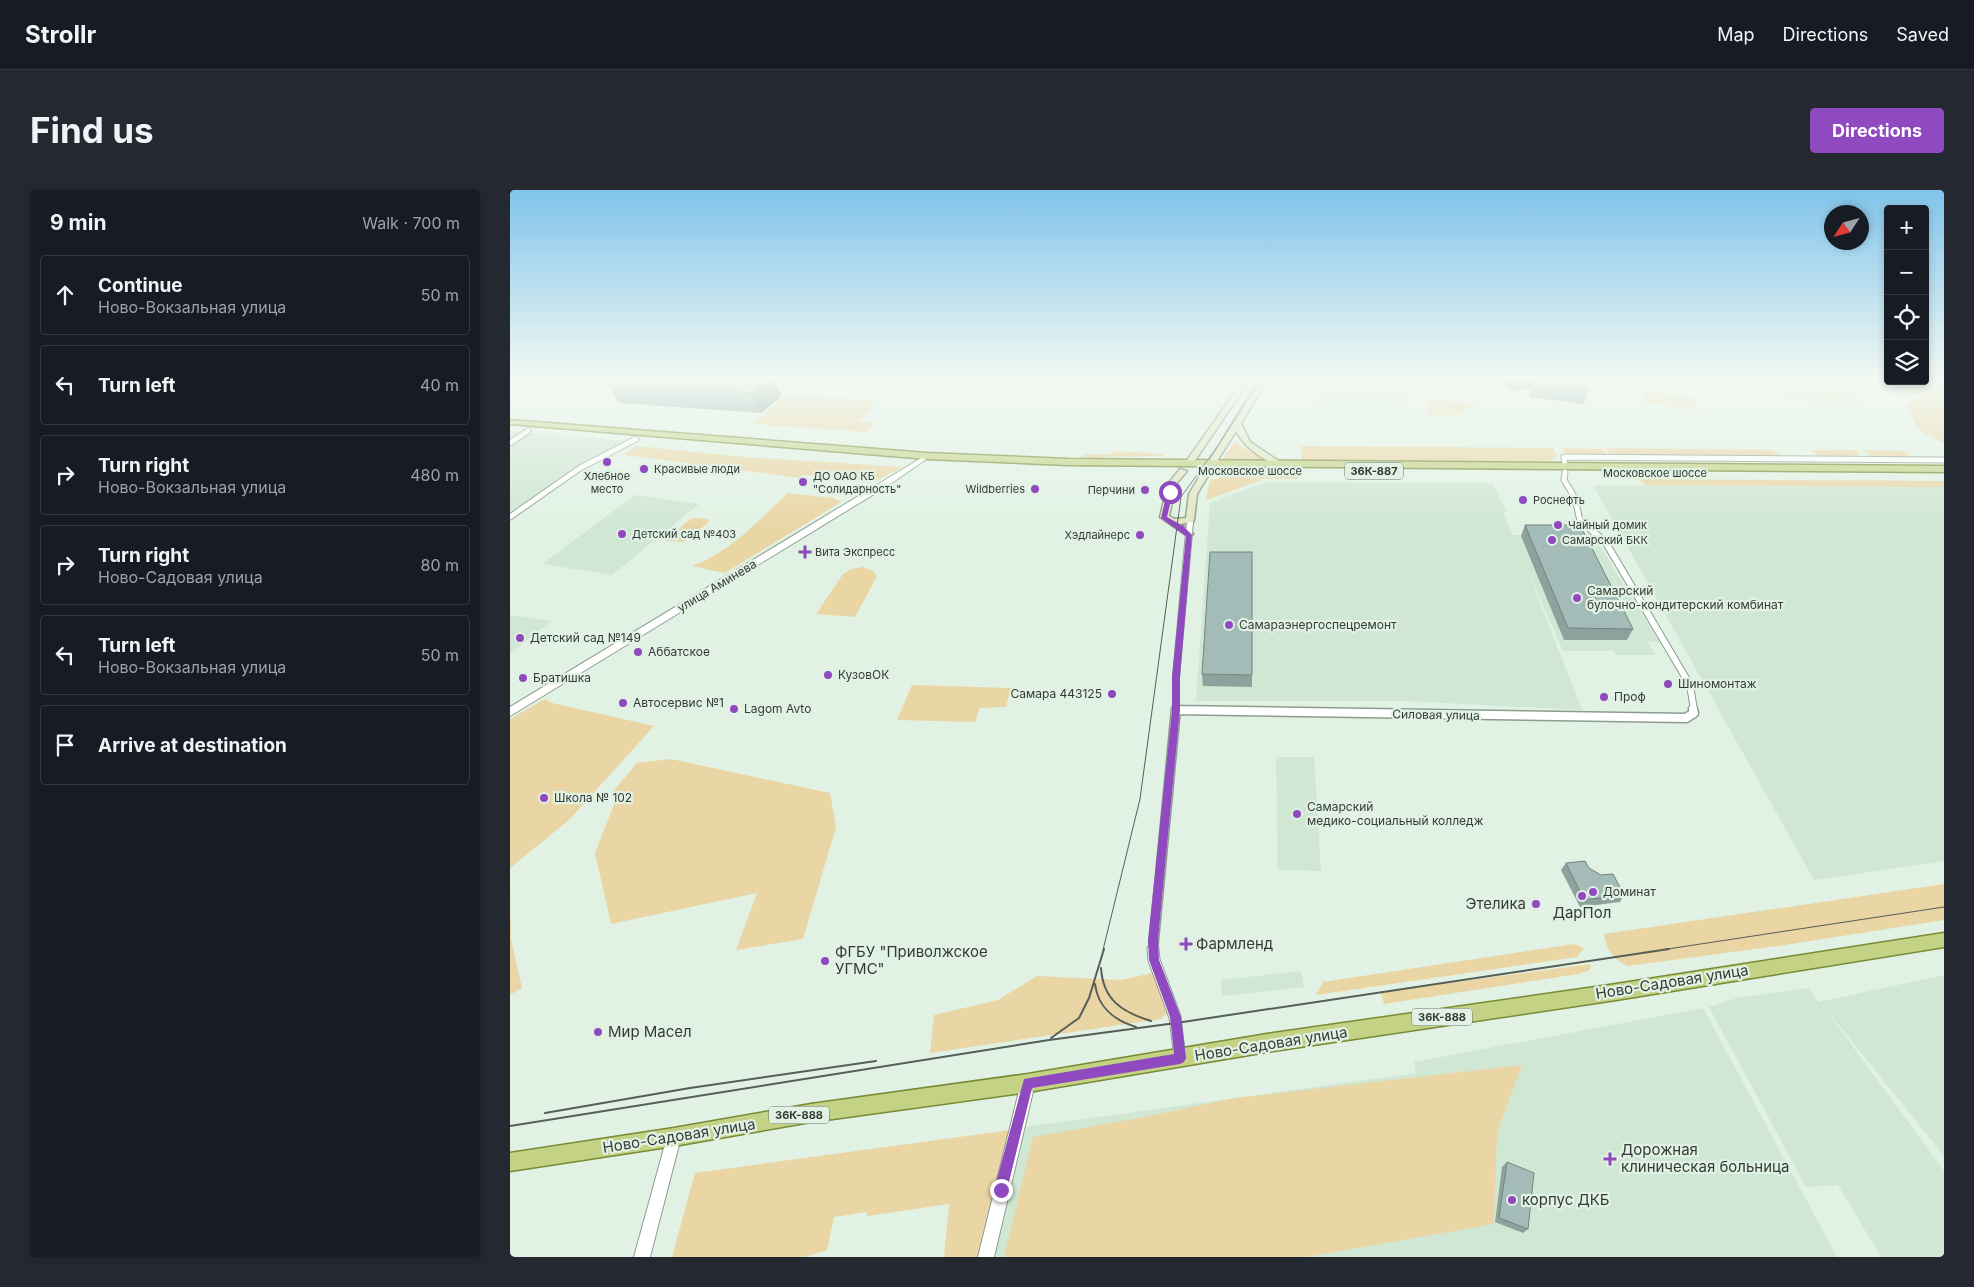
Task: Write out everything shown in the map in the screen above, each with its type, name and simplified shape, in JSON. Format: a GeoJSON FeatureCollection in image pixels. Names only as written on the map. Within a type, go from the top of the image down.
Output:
{"type":"FeatureCollection","features":[{"type":"Feature","properties":{"kind":"main road","name":"Московское шоссе"},"geometry":{"type":"LineString","coordinates":[[549,428],[638,438],[921,461],[1186,467],[1944,472]]}},
{"type":"Feature","properties":{"kind":"main road"},"geometry":{"type":"LineString","coordinates":[[1189,534],[1164,518],[1167,500],[1172,484],[1213,428]]}},
{"type":"Feature","properties":{"kind":"main road"},"geometry":{"type":"LineString","coordinates":[[1171,522],[1190,520],[1193,494],[1234,428]]}},
{"type":"Feature","properties":{"kind":"main road"},"geometry":{"type":"LineString","coordinates":[[1238,428],[1240,436],[1245,443],[1282,466]]}},
{"type":"Feature","properties":{"kind":"main road","name":"Московское шоссе"},"geometry":{"type":"LineString","coordinates":[[510,430],[564,430],[927,456],[1186,467]]}},
{"type":"Feature","properties":{"kind":"main road","name":"Московское шоссе"},"geometry":{"type":"LineString","coordinates":[[564,430],[638,438]]}},
{"type":"Feature","properties":{"kind":"main road","name":"Московское шоссе"},"geometry":{"type":"LineString","coordinates":[[1209,467],[1565,469]]}},
{"type":"Feature","properties":{"kind":"main road","name":"Ново-Садовая улица"},"geometry":{"type":"LineString","coordinates":[[510,1162],[674,1138],[811,1113],[1028,1083],[1267,1043],[1616,992],[1944,940]]}},
{"type":"Feature","properties":{"kind":"street"},"geometry":{"type":"LineString","coordinates":[[510,443],[528,431]]}},
{"type":"Feature","properties":{"kind":"street"},"geometry":{"type":"LineString","coordinates":[[510,517],[580,468],[638,438]]}},
{"type":"Feature","properties":{"kind":"street"},"geometry":{"type":"LineString","coordinates":[[1565,469],[1564,457],[1944,460]]}},
{"type":"Feature","properties":{"kind":"street","name":"улица Аминева"},"geometry":{"type":"LineString","coordinates":[[510,712],[921,461]]}},
{"type":"Feature","properties":{"kind":"street","name":"Силовая улица"},"geometry":{"type":"LineString","coordinates":[[1176,710],[1686,718],[1694,713],[1690,685],[1606,543],[1580,521],[1575,498],[1564,480],[1565,469]]}},
{"type":"Feature","properties":{"kind":"street"},"geometry":{"type":"LineString","coordinates":[[1180,1058],[1175,1017],[1154,960],[1153,940],[1176,710],[1176,677],[1190,520]]}},
{"type":"Feature","properties":{"kind":"street"},"geometry":{"type":"LineString","coordinates":[[986,1257],[1028,1083]]}},
{"type":"Feature","properties":{"kind":"street"},"geometry":{"type":"LineString","coordinates":[[642,1257],[674,1138]]}},
{"type":"Feature","properties":{"kind":"shaded area"},"geometry":{"type":"Polygon","coordinates":[[[807,428],[871,428],[867,432],[807,428]]]}},
{"type":"Feature","properties":{"kind":"shaded area"},"geometry":{"type":"Polygon","coordinates":[[[1917,428],[1944,428],[1944,444],[1918,429],[1917,428]]]}},
{"type":"Feature","properties":{"kind":"shaded area"},"geometry":{"type":"Polygon","coordinates":[[[510,431],[625,441],[510,512],[510,431]]]}},
{"type":"Feature","properties":{"kind":"shaded area"},"geometry":{"type":"Polygon","coordinates":[[[1234,443],[1237,443],[1265,461],[1222,460],[1234,443]]]}},
{"type":"Feature","properties":{"kind":"shaded area"},"geometry":{"type":"Polygon","coordinates":[[[636,446],[745,457],[903,467],[874,482],[804,475],[800,478],[624,455],[636,446]]]}},
{"type":"Feature","properties":{"kind":"shaded area"},"geometry":{"type":"Polygon","coordinates":[[[1302,446],[1553,448],[1557,456],[1552,460],[1538,462],[1302,460],[1302,446]]]}},
{"type":"Feature","properties":{"kind":"shaded area"},"geometry":{"type":"Polygon","coordinates":[[[1562,448],[1603,449],[1607,455],[1566,454],[1562,448]]]}},
{"type":"Feature","properties":{"kind":"shaded area"},"geometry":{"type":"Polygon","coordinates":[[[1606,448],[1770,450],[1783,455],[1610,455],[1606,448]]]}},
{"type":"Feature","properties":{"kind":"shaded area"},"geometry":{"type":"Polygon","coordinates":[[[1812,450],[1855,450],[1860,454],[1857,457],[1819,456],[1812,450]]]}},
{"type":"Feature","properties":{"kind":"shaded area"},"geometry":{"type":"Polygon","coordinates":[[[1862,450],[1904,451],[1912,458],[1874,457],[1862,450]]]}},
{"type":"Feature","properties":{"kind":"shaded area"},"geometry":{"type":"Polygon","coordinates":[[[1115,451],[1163,454],[1163,456],[1105,457],[1097,460],[1078,459],[1084,454],[1111,454],[1115,451]]]}},
{"type":"Feature","properties":{"kind":"shaded area"},"geometry":{"type":"Polygon","coordinates":[[[1221,473],[1299,475],[1298,479],[1253,479],[1262,480],[1206,500],[1210,479],[1219,479],[1221,473]]]}},
{"type":"Feature","properties":{"kind":"shaded area"},"geometry":{"type":"Polygon","coordinates":[[[1638,479],[1944,481],[1944,487],[1646,485],[1638,479]]]}},
{"type":"Feature","properties":{"kind":"shaded area"},"geometry":{"type":"Polygon","coordinates":[[[1265,482],[1492,483],[1506,511],[1503,513],[1512,535],[1594,536],[1660,643],[1647,641],[1655,655],[1616,655],[1614,651],[1563,651],[1524,562],[1582,710],[1405,701],[1196,701],[1210,503],[1265,482]]]}},
{"type":"Feature","properties":{"kind":"shaded area"},"geometry":{"type":"Polygon","coordinates":[[[1593,485],[1944,487],[1944,861],[1814,880],[1593,485]]]}},
{"type":"Feature","properties":{"kind":"shaded area"},"geometry":{"type":"Polygon","coordinates":[[[788,493],[833,498],[841,502],[725,573],[692,566],[732,544],[788,493]]]}},
{"type":"Feature","properties":{"kind":"shaded area","name":"Детский сад №403"},"geometry":{"type":"Polygon","coordinates":[[[635,495],[699,504],[612,575],[542,564],[635,495]]]}},
{"type":"Feature","properties":{"kind":"shaded area"},"geometry":{"type":"Polygon","coordinates":[[[691,519],[708,519],[709,522],[684,542],[666,541],[666,539],[691,519]]]}},
{"type":"Feature","properties":{"kind":"shaded area"},"geometry":{"type":"Polygon","coordinates":[[[863,567],[873,571],[877,576],[855,617],[816,614],[843,574],[852,569],[863,567]]]}},
{"type":"Feature","properties":{"kind":"shaded area","name":"Детский сад №149"},"geometry":{"type":"Polygon","coordinates":[[[510,615],[551,621],[510,654],[510,615]]]}},
{"type":"Feature","properties":{"kind":"shaded area"},"geometry":{"type":"Polygon","coordinates":[[[912,685],[1011,688],[1006,707],[980,708],[975,722],[897,720],[912,685]]]}},
{"type":"Feature","properties":{"kind":"shaded area","name":"Школа № 102"},"geometry":{"type":"Polygon","coordinates":[[[545,699],[552,703],[654,726],[569,820],[510,868],[510,719],[545,699]]]}},
{"type":"Feature","properties":{"kind":"shaded area","name":"Самарский медико-социальный колледж"},"geometry":{"type":"Polygon","coordinates":[[[1276,757],[1314,757],[1321,871],[1278,870],[1276,757]]]}},
{"type":"Feature","properties":{"kind":"shaded area"},"geometry":{"type":"Polygon","coordinates":[[[671,759],[830,793],[836,827],[803,939],[736,950],[757,893],[611,924],[595,853],[615,802],[611,794],[637,763],[671,759]]]}},
{"type":"Feature","properties":{"kind":"shaded area"},"geometry":{"type":"Polygon","coordinates":[[[510,876],[511,939],[522,988],[510,995],[510,876]]]}},
{"type":"Feature","properties":{"kind":"shaded area"},"geometry":{"type":"Polygon","coordinates":[[[1944,884],[1944,920],[1785,945],[1628,966],[1612,954],[1604,934],[1944,884]]]}},
{"type":"Feature","properties":{"kind":"shaded area"},"geometry":{"type":"Polygon","coordinates":[[[1574,944],[1584,948],[1577,957],[1316,995],[1323,982],[1574,944]]]}},
{"type":"Feature","properties":{"kind":"shaded area"},"geometry":{"type":"Polygon","coordinates":[[[1591,964],[1590,970],[1578,974],[1384,1004],[1381,992],[1591,964]]]}},
{"type":"Feature","properties":{"kind":"shaded area"},"geometry":{"type":"Polygon","coordinates":[[[1301,971],[1304,987],[1222,996],[1221,980],[1301,971]]]}},
{"type":"Feature","properties":{"kind":"shaded area"},"geometry":{"type":"Polygon","coordinates":[[[1158,972],[1172,1008],[1161,1019],[930,1053],[934,1015],[998,1000],[1037,976],[1120,980],[1158,972]]]}},
{"type":"Feature","properties":{"kind":"shaded area"},"geometry":{"type":"Polygon","coordinates":[[[1944,975],[1944,1156],[1821,1003],[1944,1171],[1944,1257],[1881,1257],[1838,1185],[1806,1187],[1709,1007],[1737,998],[1809,988],[1819,1002],[1944,975]]]}},
{"type":"Feature","properties":{"kind":"shaded area"},"geometry":{"type":"Polygon","coordinates":[[[1703,1008],[1837,1257],[995,1257],[1025,1127],[1416,1073],[1414,1062],[1703,1008]]]}},
{"type":"Feature","properties":{"kind":"shaded area"},"geometry":{"type":"Polygon","coordinates":[[[1522,1065],[1497,1132],[1494,1224],[1306,1257],[1004,1257],[1033,1137],[1236,1098],[1522,1065]]]}},
{"type":"Feature","properties":{"kind":"shaded area"},"geometry":{"type":"Polygon","coordinates":[[[1018,1129],[986,1257],[944,1257],[949,1204],[867,1216],[867,1212],[834,1217],[827,1250],[806,1257],[672,1257],[695,1173],[1018,1129]]]}},
{"type":"Feature","properties":{"kind":"building","name":"Самарский булочно-кондитерский комбинат"},"geometry":{"type":"Polygon","coordinates":[[[1525,525],[1580,525],[1633,629],[1568,628],[1525,525]]]}},
{"type":"Feature","properties":{"kind":"building","name":"Самараэнергоспецремонт"},"geometry":{"type":"Polygon","coordinates":[[[1210,552],[1252,552],[1252,675],[1202,674],[1210,552]]]}},
{"type":"Feature","properties":{"kind":"building"},"geometry":{"type":"Polygon","coordinates":[[[1585,861],[1589,868],[1601,875],[1613,874],[1624,895],[1584,900],[1566,863],[1585,861]]]}},
{"type":"Feature","properties":{"kind":"building","name":"корпус ДКБ"},"geometry":{"type":"Polygon","coordinates":[[[1507,1162],[1534,1173],[1528,1229],[1499,1218],[1507,1162]]]}},
{"type":"Feature","properties":{"kind":"tram line"},"geometry":{"type":"LineString","coordinates":[[1103,950],[1140,799],[1181,497],[1229,428]]}},
{"type":"Feature","properties":{"kind":"tram line"},"geometry":{"type":"LineString","coordinates":[[1661,950],[1944,907]]}},
{"type":"Feature","properties":{"kind":"tram line"},"geometry":{"type":"LineString","coordinates":[[1051,1038],[1079,1018],[1089,998],[1104,949]]}},
{"type":"Feature","properties":{"kind":"tram line"},"geometry":{"type":"LineString","coordinates":[[510,1126],[1049,1040],[1176,1023],[1669,949]]}},
{"type":"Feature","properties":{"kind":"tram line"},"geometry":{"type":"LineString","coordinates":[[1101,968],[1106,989],[1116,1003],[1123,1009],[1151,1021]]}},
{"type":"Feature","properties":{"kind":"tram line"},"geometry":{"type":"LineString","coordinates":[[1095,984],[1100,1000],[1108,1012],[1121,1021],[1136,1027]]}},
{"type":"Feature","properties":{"kind":"tram line"},"geometry":{"type":"LineString","coordinates":[[545,1113],[690,1088],[876,1061]]}},
{"type":"Feature","properties":{"kind":"place","name":"Хлебное место"},"geometry":{"type":"Point","coordinates":[607,462]}},
{"type":"Feature","properties":{"kind":"place","name":"Красивые люди"},"geometry":{"type":"Point","coordinates":[644,469]}},
{"type":"Feature","properties":{"kind":"place","name":"ДО ОАО КБ \"Солидарность\""},"geometry":{"type":"Point","coordinates":[803,482]}},
{"type":"Feature","properties":{"kind":"place","name":"Wildberries"},"geometry":{"type":"Point","coordinates":[1035,489]}},
{"type":"Feature","properties":{"kind":"place","name":"Перчини"},"geometry":{"type":"Point","coordinates":[1145,490]}},
{"type":"Feature","properties":{"kind":"place","name":"Роснефть"},"geometry":{"type":"Point","coordinates":[1523,500]}},
{"type":"Feature","properties":{"kind":"place","name":"Чайный домик"},"geometry":{"type":"Point","coordinates":[1558,525]}},
{"type":"Feature","properties":{"kind":"place","name":"Детский сад №403"},"geometry":{"type":"Point","coordinates":[622,534]}},
{"type":"Feature","properties":{"kind":"place","name":"Хэдлайнерс"},"geometry":{"type":"Point","coordinates":[1140,535]}},
{"type":"Feature","properties":{"kind":"place","name":"Самарский БКК"},"geometry":{"type":"Point","coordinates":[1552,540]}},
{"type":"Feature","properties":{"kind":"place","name":"Вита Экспресс"},"geometry":{"type":"Point","coordinates":[805,552]}},
{"type":"Feature","properties":{"kind":"place","name":"Самарский булочно-кондитерский комбинат"},"geometry":{"type":"Point","coordinates":[1577,598]}},
{"type":"Feature","properties":{"kind":"place","name":"Самараэнергоспецремонт"},"geometry":{"type":"Point","coordinates":[1229,625]}},
{"type":"Feature","properties":{"kind":"place","name":"Детский сад №149"},"geometry":{"type":"Point","coordinates":[520,638]}},
{"type":"Feature","properties":{"kind":"place","name":"Аббатское"},"geometry":{"type":"Point","coordinates":[638,652]}},
{"type":"Feature","properties":{"kind":"place","name":"КузовОК"},"geometry":{"type":"Point","coordinates":[828,675]}},
{"type":"Feature","properties":{"kind":"place","name":"Братишка"},"geometry":{"type":"Point","coordinates":[523,678]}},
{"type":"Feature","properties":{"kind":"place","name":"Шиномонтаж"},"geometry":{"type":"Point","coordinates":[1668,684]}},
{"type":"Feature","properties":{"kind":"place","name":"Самара 443125"},"geometry":{"type":"Point","coordinates":[1112,694]}},
{"type":"Feature","properties":{"kind":"place","name":"Проф"},"geometry":{"type":"Point","coordinates":[1604,697]}},
{"type":"Feature","properties":{"kind":"place","name":"Автосервис №1"},"geometry":{"type":"Point","coordinates":[623,703]}},
{"type":"Feature","properties":{"kind":"place","name":"Lagom Avto"},"geometry":{"type":"Point","coordinates":[734,709]}},
{"type":"Feature","properties":{"kind":"place","name":"Школа № 102"},"geometry":{"type":"Point","coordinates":[544,798]}},
{"type":"Feature","properties":{"kind":"place","name":"Самарский медико-социальный колледж"},"geometry":{"type":"Point","coordinates":[1297,814]}},
{"type":"Feature","properties":{"kind":"place","name":"Доминат"},"geometry":{"type":"Point","coordinates":[1593,892]}},
{"type":"Feature","properties":{"kind":"place","name":"ДарПол"},"geometry":{"type":"Point","coordinates":[1582,896]}},
{"type":"Feature","properties":{"kind":"place","name":"Этелика"},"geometry":{"type":"Point","coordinates":[1536,904]}},
{"type":"Feature","properties":{"kind":"place","name":"Фармленд"},"geometry":{"type":"Point","coordinates":[1186,944]}},
{"type":"Feature","properties":{"kind":"place","name":"ФГБУ \"Приволжское УГМС\""},"geometry":{"type":"Point","coordinates":[825,961]}},
{"type":"Feature","properties":{"kind":"place","name":"Мир Масел"},"geometry":{"type":"Point","coordinates":[598,1032]}},
{"type":"Feature","properties":{"kind":"place","name":"Дорожная клиническая больница"},"geometry":{"type":"Point","coordinates":[1610,1159]}},
{"type":"Feature","properties":{"kind":"place","name":"корпус ДКБ"},"geometry":{"type":"Point","coordinates":[1512,1200]}},
{"type":"Feature","properties":{"kind":"route"},"geometry":{"type":"LineString","coordinates":[[1001,1190],[1018,1129],[1028,1083],[1180,1058],[1175,1017],[1154,960],[1153,940],[1176,710],[1176,677],[1189,535],[1181,527],[1164,518],[1170,492]]}}]}
